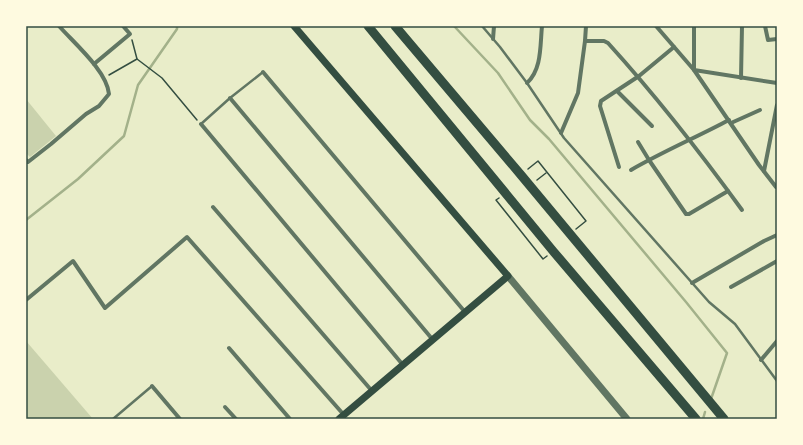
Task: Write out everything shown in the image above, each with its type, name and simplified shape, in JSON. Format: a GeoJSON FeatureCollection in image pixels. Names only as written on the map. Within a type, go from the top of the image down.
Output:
{"type":"FeatureCollection","features":[{"type":"Feature","properties":{"kind":"highway"},"geometry":{"type":"LineString","coordinates":[[368,26],[553,251],[696,419]]}},
{"type":"Feature","properties":{"kind":"highway"},"geometry":{"type":"LineString","coordinates":[[395,26],[724,419]]}},
{"type":"Feature","properties":{"kind":"main road"},"geometry":{"type":"LineString","coordinates":[[294,26],[508,276],[341,417]]}},
{"type":"Feature","properties":{"kind":"street"},"geometry":{"type":"LineString","coordinates":[[27,162],[86,114],[99,106],[109,94],[104,78],[94,64],[59,26]]}},
{"type":"Feature","properties":{"kind":"street"},"geometry":{"type":"LineString","coordinates":[[94,64],[130,34],[123,26]]}},
{"type":"Feature","properties":{"kind":"street"},"geometry":{"type":"LineString","coordinates":[[493,39],[494,26]]}},
{"type":"Feature","properties":{"kind":"street"},"geometry":{"type":"LineString","coordinates":[[527,83],[538,67],[542,26]]}},
{"type":"Feature","properties":{"kind":"street"},"geometry":{"type":"LineString","coordinates":[[561,133],[578,93],[586,26]]}},
{"type":"Feature","properties":{"kind":"street"},"geometry":{"type":"LineString","coordinates":[[656,26],[694,70],[776,187]]}},
{"type":"Feature","properties":{"kind":"street"},"geometry":{"type":"LineString","coordinates":[[694,26],[694,70]]}},
{"type":"Feature","properties":{"kind":"street"},"geometry":{"type":"LineString","coordinates":[[741,78],[742,26]]}},
{"type":"Feature","properties":{"kind":"street"},"geometry":{"type":"LineString","coordinates":[[765,26],[768,40],[777,39]]}},
{"type":"Feature","properties":{"kind":"street"},"geometry":{"type":"LineString","coordinates":[[585,40],[604,41],[608,43],[639,76],[674,119],[742,210]]}},
{"type":"Feature","properties":{"kind":"street"},"geometry":{"type":"LineString","coordinates":[[619,167],[600,106],[601,101],[639,76],[674,47]]}},
{"type":"Feature","properties":{"kind":"street"},"geometry":{"type":"LineString","coordinates":[[694,70],[777,84]]}},
{"type":"Feature","properties":{"kind":"street"},"geometry":{"type":"LineString","coordinates":[[263,72],[466,312]]}},
{"type":"Feature","properties":{"kind":"street"},"geometry":{"type":"LineString","coordinates":[[617,91],[652,126]]}},
{"type":"Feature","properties":{"kind":"street"},"geometry":{"type":"LineString","coordinates":[[230,98],[433,340]]}},
{"type":"Feature","properties":{"kind":"street"},"geometry":{"type":"LineString","coordinates":[[764,171],[777,105]]}},
{"type":"Feature","properties":{"kind":"street"},"geometry":{"type":"LineString","coordinates":[[631,170],[648,160],[730,122],[760,110]]}},
{"type":"Feature","properties":{"kind":"street"},"geometry":{"type":"LineString","coordinates":[[201,124],[403,365]]}},
{"type":"Feature","properties":{"kind":"street"},"geometry":{"type":"LineString","coordinates":[[638,142],[648,160],[686,214],[689,214],[728,191]]}},
{"type":"Feature","properties":{"kind":"street"},"geometry":{"type":"LineString","coordinates":[[213,207],[372,391]]}},
{"type":"Feature","properties":{"kind":"street"},"geometry":{"type":"LineString","coordinates":[[692,283],[764,240],[777,235]]}},
{"type":"Feature","properties":{"kind":"street"},"geometry":{"type":"LineString","coordinates":[[26,300],[73,261],[105,308],[187,237],[341,417]]}},
{"type":"Feature","properties":{"kind":"street"},"geometry":{"type":"LineString","coordinates":[[731,287],[777,260]]}},
{"type":"Feature","properties":{"kind":"street"},"geometry":{"type":"LineString","coordinates":[[508,276],[627,419]]}},
{"type":"Feature","properties":{"kind":"street"},"geometry":{"type":"LineString","coordinates":[[762,360],[777,341]]}},
{"type":"Feature","properties":{"kind":"street"},"geometry":{"type":"LineString","coordinates":[[229,348],[290,419]]}},
{"type":"Feature","properties":{"kind":"street"},"geometry":{"type":"LineString","coordinates":[[152,386],[180,419]]}},
{"type":"Feature","properties":{"kind":"street"},"geometry":{"type":"LineString","coordinates":[[225,407],[236,419]]}},
{"type":"Feature","properties":{"kind":"lane"},"geometry":{"type":"LineString","coordinates":[[482,26],[527,83],[561,133],[709,302],[735,324],[777,381]]}},
{"type":"Feature","properties":{"kind":"lane"},"geometry":{"type":"LineString","coordinates":[[201,124],[230,98],[263,72]]}},
{"type":"Feature","properties":{"kind":"lane"},"geometry":{"type":"LineString","coordinates":[[113,419],[152,386]]}},
{"type":"Feature","properties":{"kind":"path"},"geometry":{"type":"LineString","coordinates":[[130,34],[137,59],[162,78],[201,124]]}},
{"type":"Feature","properties":{"kind":"path"},"geometry":{"type":"LineString","coordinates":[[104,78],[137,59]]}},
{"type":"Feature","properties":{"kind":"path"},"geometry":{"type":"LineString","coordinates":[[521,175],[538,161],[586,221],[570,234]]}},
{"type":"Feature","properties":{"kind":"path"},"geometry":{"type":"LineString","coordinates":[[496,200],[543,259]]}},
{"type":"Feature","properties":{"kind":"green space"},"geometry":{"type":"Polygon","coordinates":[[[26,99],[56,136],[30,157],[26,153],[26,99]]]}},
{"type":"Feature","properties":{"kind":"green space"},"geometry":{"type":"Polygon","coordinates":[[[26,341],[93,419],[26,419],[26,341]]]}},
{"type":"Feature","properties":{"kind":"waterway"},"geometry":{"type":"LineString","coordinates":[[26,220],[78,179],[124,136],[138,85],[177,29],[177,26]]}},
{"type":"Feature","properties":{"kind":"waterway"},"geometry":{"type":"LineString","coordinates":[[454,26],[498,73],[530,120],[549,139],[727,353],[711,399]]}},
{"type":"Feature","properties":{"kind":"waterway"},"geometry":{"type":"LineString","coordinates":[[703,419],[705,412]]}}]}
